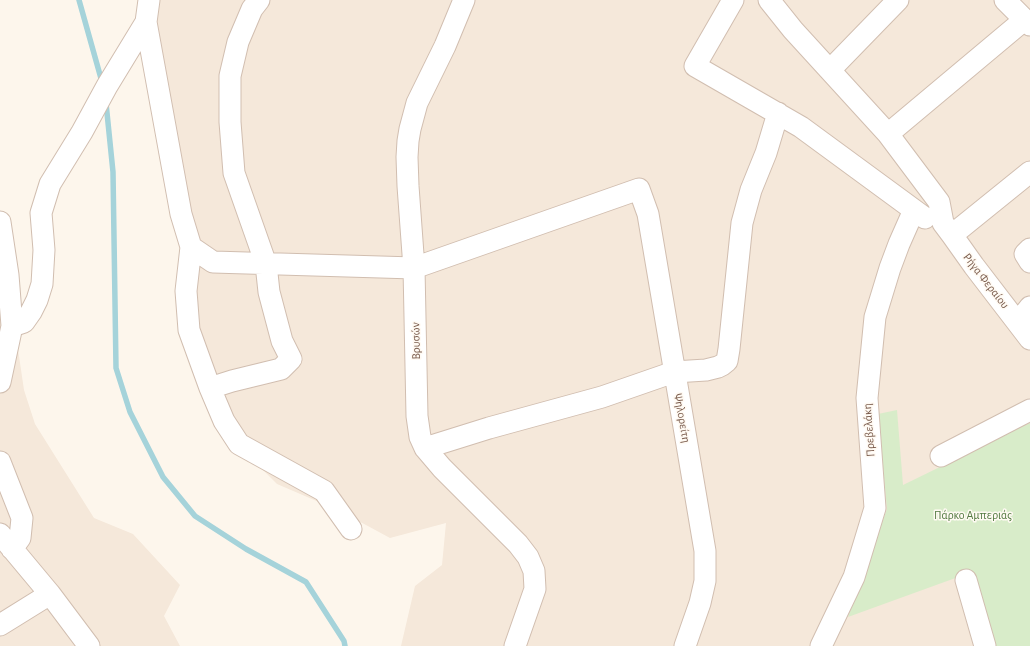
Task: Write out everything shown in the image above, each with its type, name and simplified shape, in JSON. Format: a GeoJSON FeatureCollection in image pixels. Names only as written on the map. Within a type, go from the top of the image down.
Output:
{"type":"FeatureCollection","features":[{"type":"Feature","properties":{"kind":"street"},"geometry":{"type":"LineString","coordinates":[[149,0],[146,22],[181,214],[191,247],[186,291],[189,330],[210,388],[224,421],[239,444],[324,491],[351,529]]}},
{"type":"Feature","properties":{"kind":"street"},"geometry":{"type":"LineString","coordinates":[[210,388],[281,369],[292,359],[282,341],[269,292],[266,264],[234,173],[230,122],[230,76],[238,42],[252,8],[259,0]]}},
{"type":"Feature","properties":{"kind":"street","name":"Βρυσών"},"geometry":{"type":"LineString","coordinates":[[464,0],[446,46],[418,103],[410,129],[407,157],[414,268],[417,416],[420,437],[425,448],[442,468],[518,544],[528,557],[534,571],[535,589],[515,646]]}},
{"type":"Feature","properties":{"kind":"street"},"geometry":{"type":"LineString","coordinates":[[733,0],[695,66],[801,126],[914,210],[947,229]]}},
{"type":"Feature","properties":{"kind":"street"},"geometry":{"type":"LineString","coordinates":[[769,0],[793,30],[888,134],[939,202],[947,229]]}},
{"type":"Feature","properties":{"kind":"street"},"geometry":{"type":"LineString","coordinates":[[830,70],[898,0]]}},
{"type":"Feature","properties":{"kind":"street"},"geometry":{"type":"LineString","coordinates":[[888,134],[1027,22],[1005,0]]}},
{"type":"Feature","properties":{"kind":"street"},"geometry":{"type":"LineString","coordinates":[[12,326],[24,322],[38,300],[42,284],[44,250],[41,213],[50,184],[146,22]]}},
{"type":"Feature","properties":{"kind":"street"},"geometry":{"type":"LineString","coordinates":[[425,448],[489,428],[602,397],[674,372],[718,367],[726,361],[729,349],[742,223],[751,190],[766,153],[778,113]]}},
{"type":"Feature","properties":{"kind":"street"},"geometry":{"type":"LineString","coordinates":[[947,229],[1030,172]]}},
{"type":"Feature","properties":{"kind":"street","name":"Ψηλορείτη"},"geometry":{"type":"LineString","coordinates":[[414,268],[639,189],[648,214],[706,551],[705,581],[700,603],[685,646]]}},
{"type":"Feature","properties":{"kind":"street","name":"Πρεβελάκη"},"geometry":{"type":"LineString","coordinates":[[821,646],[854,577],[875,508],[867,398],[875,316],[894,256],[914,210]]}},
{"type":"Feature","properties":{"kind":"street"},"geometry":{"type":"LineString","coordinates":[[0,222],[8,275],[12,326],[0,382]]}},
{"type":"Feature","properties":{"kind":"street","name":"Ρήγα Φεραίου"},"geometry":{"type":"LineString","coordinates":[[947,229],[974,266],[1024,314],[1030,339]]}},
{"type":"Feature","properties":{"kind":"street"},"geometry":{"type":"LineString","coordinates":[[191,247],[213,262],[414,268]]}},
{"type":"Feature","properties":{"kind":"street"},"geometry":{"type":"LineString","coordinates":[[941,456],[1030,410]]}},
{"type":"Feature","properties":{"kind":"street"},"geometry":{"type":"LineString","coordinates":[[0,462],[22,518],[20,538],[6,542],[50,594],[89,646]]}},
{"type":"Feature","properties":{"kind":"street"},"geometry":{"type":"LineString","coordinates":[[966,580],[985,646]]}},
{"type":"Feature","properties":{"kind":"street"},"geometry":{"type":"LineString","coordinates":[[0,625],[50,594]]}},
{"type":"Feature","properties":{"kind":"shaded area"},"geometry":{"type":"Polygon","coordinates":[[[148,0],[1030,0],[1030,646],[401,646],[415,586],[442,565],[446,523],[390,538],[342,512],[277,484],[213,420],[148,0]]]}},
{"type":"Feature","properties":{"kind":"shaded area"},"geometry":{"type":"Polygon","coordinates":[[[0,227],[24,390],[35,424],[94,518],[133,534],[180,585],[164,616],[180,646],[0,646],[0,227]]]}},
{"type":"Feature","properties":{"kind":"green space","name":"Πάρκο Αμπεριάς"},"geometry":{"type":"Polygon","coordinates":[[[897,410],[903,485],[1030,423],[1030,646],[993,646],[972,572],[848,617],[887,509],[878,414],[897,410]]]}},
{"type":"Feature","properties":{"kind":"waterway"},"geometry":{"type":"LineString","coordinates":[[79,0],[102,82]]}},
{"type":"Feature","properties":{"kind":"waterway"},"geometry":{"type":"LineString","coordinates":[[106,103],[113,172],[116,368],[130,412],[163,477],[195,516],[246,549],[306,582],[344,641],[345,646]]}}]}
